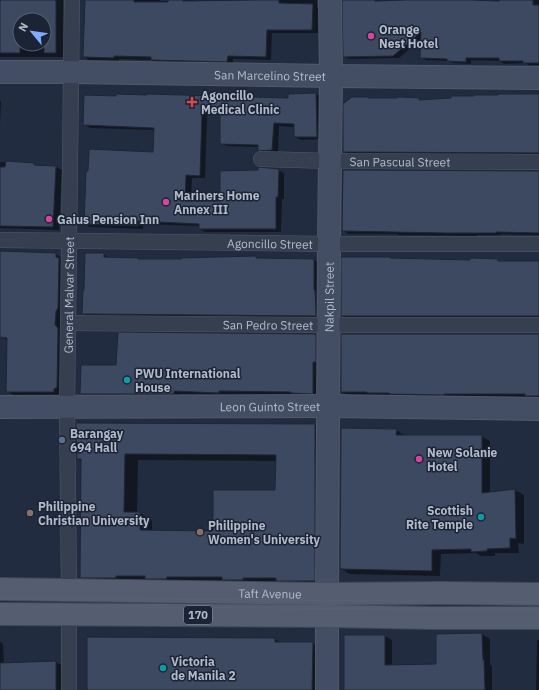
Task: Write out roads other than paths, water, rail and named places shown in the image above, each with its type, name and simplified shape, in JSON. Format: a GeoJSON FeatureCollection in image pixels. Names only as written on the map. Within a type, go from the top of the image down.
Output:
{"type":"FeatureCollection","features":[{"type":"Feature","properties":{"kind":"main road","name":"Taft Avenue"},"geometry":{"type":"LineString","coordinates":[[0,590],[327,594],[539,594]]}},
{"type":"Feature","properties":{"kind":"main road","name":"Taft Avenue"},"geometry":{"type":"LineString","coordinates":[[0,614],[539,618]]}},
{"type":"Feature","properties":{"kind":"street","name":"General Malvar Street"},"geometry":{"type":"LineString","coordinates":[[69,590],[67,407],[72,0]]}},
{"type":"Feature","properties":{"kind":"street","name":"Nakpil Street"},"geometry":{"type":"LineString","coordinates":[[327,594],[331,76],[330,0]]}},
{"type":"Feature","properties":{"kind":"street","name":"San Marcelino Street"},"geometry":{"type":"LineString","coordinates":[[0,72],[539,78]]}},
{"type":"Feature","properties":{"kind":"street","name":"San Pascual Street"},"geometry":{"type":"LineString","coordinates":[[261,159],[330,161],[539,162]]}},
{"type":"Feature","properties":{"kind":"street","name":"Agoncillo Street"},"geometry":{"type":"LineString","coordinates":[[0,240],[329,244],[539,244]]}},
{"type":"Feature","properties":{"kind":"street","name":"San Pedro Street"},"geometry":{"type":"LineString","coordinates":[[68,323],[539,325]]}},
{"type":"Feature","properties":{"kind":"street","name":"Leon Guinto Street"},"geometry":{"type":"LineString","coordinates":[[0,406],[328,406],[539,409]]}},
{"type":"Feature","properties":{"kind":"street"},"geometry":{"type":"LineString","coordinates":[[69,614],[69,690]]}},
{"type":"Feature","properties":{"kind":"street"},"geometry":{"type":"LineString","coordinates":[[327,616],[328,690]]}},
{"type":"Feature","properties":{"kind":"tram line"},"geometry":{"type":"LineString","coordinates":[[0,598],[539,602]]}},
{"type":"Feature","properties":{"kind":"tram line"},"geometry":{"type":"LineString","coordinates":[[0,606],[539,610]]}},
{"type":"Feature","properties":{"kind":"place","name":"Orange Nest Hotel"},"geometry":{"type":"Point","coordinates":[371,36]}},
{"type":"Feature","properties":{"kind":"place","name":"Agoncillo Medical Clinic"},"geometry":{"type":"Point","coordinates":[192,102]}},
{"type":"Feature","properties":{"kind":"place","name":"Mariners Home Annex III"},"geometry":{"type":"Point","coordinates":[166,202]}},
{"type":"Feature","properties":{"kind":"place","name":"Gaius Pension Inn"},"geometry":{"type":"Point","coordinates":[49,219]}},
{"type":"Feature","properties":{"kind":"place","name":"PWU International House"},"geometry":{"type":"Point","coordinates":[127,380]}},
{"type":"Feature","properties":{"kind":"place","name":"Barangay 694 Hall"},"geometry":{"type":"Point","coordinates":[62,440]}},
{"type":"Feature","properties":{"kind":"place","name":"New Solanie Hotel"},"geometry":{"type":"Point","coordinates":[419,459]}},
{"type":"Feature","properties":{"kind":"place","name":"Philippine Christian University"},"geometry":{"type":"Point","coordinates":[30,513]}},
{"type":"Feature","properties":{"kind":"place","name":"Scottish Rite Temple"},"geometry":{"type":"Point","coordinates":[481,517]}},
{"type":"Feature","properties":{"kind":"place","name":"Philippine Women's University"},"geometry":{"type":"Point","coordinates":[200,532]}},
{"type":"Feature","properties":{"kind":"place","name":"Victoria de Manila 2"},"geometry":{"type":"Point","coordinates":[163,668]}}]}
